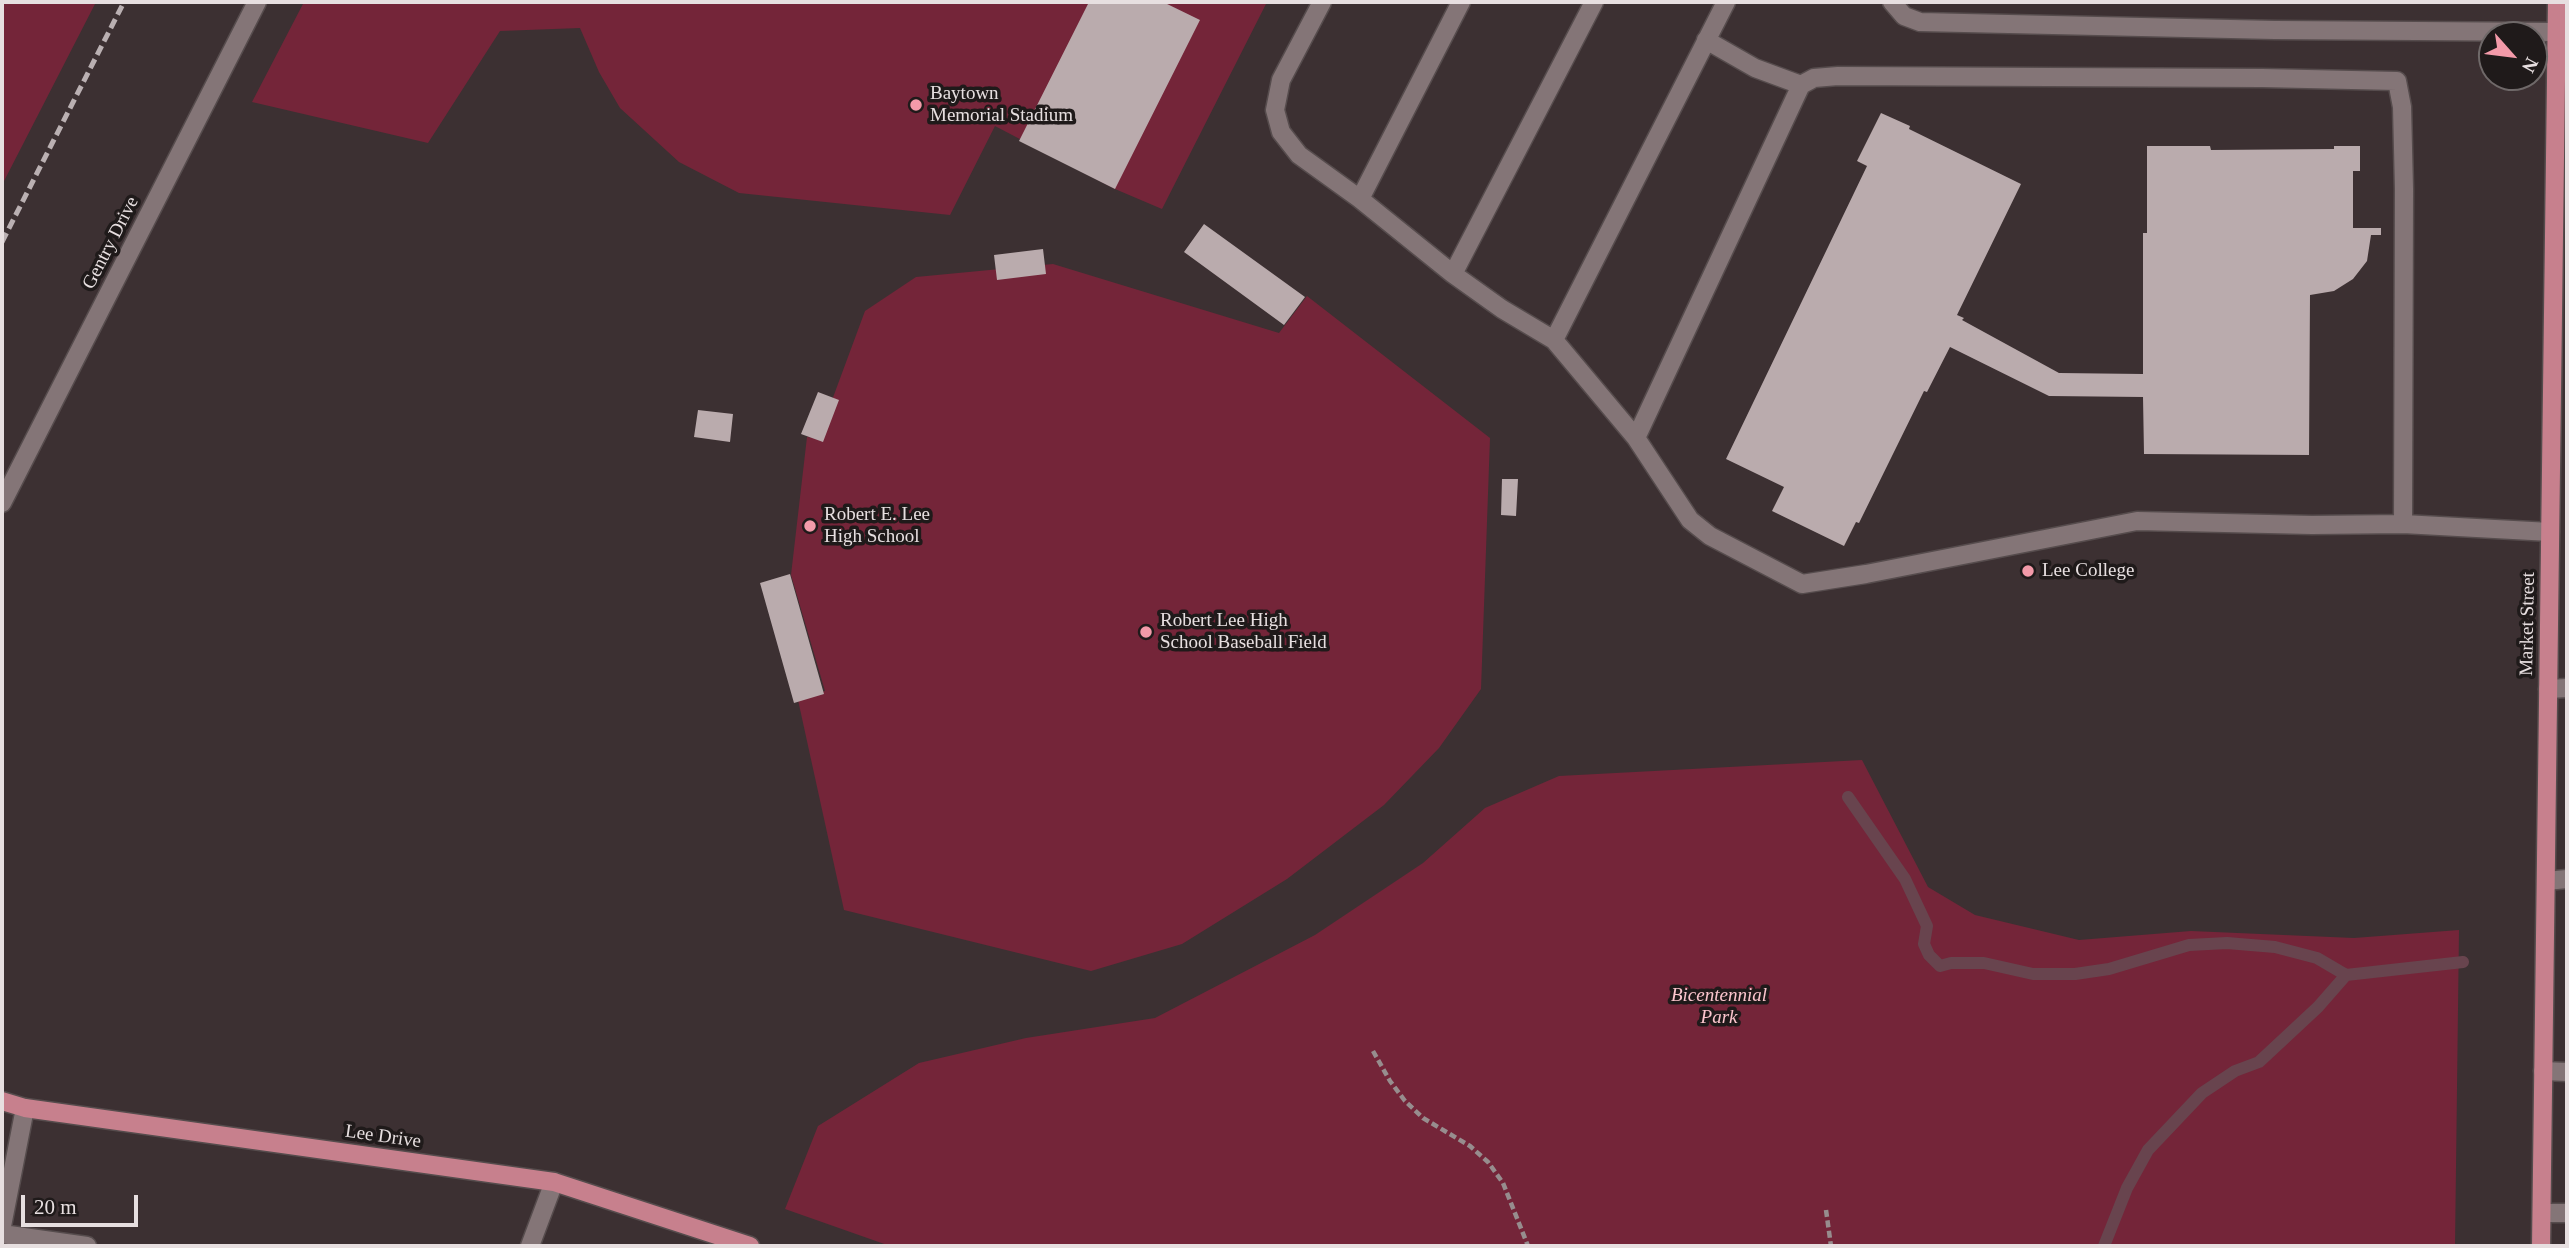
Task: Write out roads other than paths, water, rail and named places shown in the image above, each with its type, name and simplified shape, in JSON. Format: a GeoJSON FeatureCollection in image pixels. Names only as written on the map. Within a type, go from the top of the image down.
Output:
{"type":"FeatureCollection","features":[{"type":"Feature","properties":{"kind":"main road","name":"Market Street"},"geometry":{"type":"LineString","coordinates":[[2541,1246],[2550,532],[2561,257],[2557,2]]}},
{"type":"Feature","properties":{"kind":"main road","name":"Lee Drive"},"geometry":{"type":"LineString","coordinates":[[2,1101],[25,1108],[554,1182],[750,1246]]}},
{"type":"Feature","properties":{"kind":"street","name":"Gentry Drive"},"geometry":{"type":"LineString","coordinates":[[2,503],[257,2]]}},
{"type":"Feature","properties":{"kind":"street"},"geometry":{"type":"LineString","coordinates":[[1322,2],[1281,80],[1275,110],[1281,132],[1299,155],[1360,199],[1453,274],[1502,309],[1555,341],[1636,438],[1690,520],[1710,536],[1802,584],[2137,521],[2403,524],[2550,532]]}},
{"type":"Feature","properties":{"kind":"street"},"geometry":{"type":"LineString","coordinates":[[1360,199],[1461,2]]}},
{"type":"Feature","properties":{"kind":"street"},"geometry":{"type":"LineString","coordinates":[[1453,274],[1594,2]]}},
{"type":"Feature","properties":{"kind":"street"},"geometry":{"type":"LineString","coordinates":[[1555,341],[1726,2]]}},
{"type":"Feature","properties":{"kind":"street"},"geometry":{"type":"LineString","coordinates":[[1892,2],[1904,16],[1920,22],[2261,30],[2557,32]]}},
{"type":"Feature","properties":{"kind":"street"},"geometry":{"type":"LineString","coordinates":[[1706,40],[1755,68],[1801,85]]}},
{"type":"Feature","properties":{"kind":"street"},"geometry":{"type":"LineString","coordinates":[[1636,438],[1801,85],[1814,78],[2262,78],[2397,81],[2402,107],[2404,189],[2403,524]]}},
{"type":"Feature","properties":{"kind":"street"},"geometry":{"type":"LineString","coordinates":[[2548,689],[2567,688]]}},
{"type":"Feature","properties":{"kind":"street"},"geometry":{"type":"LineString","coordinates":[[2546,881],[2567,879]]}},
{"type":"Feature","properties":{"kind":"street"},"geometry":{"type":"LineString","coordinates":[[2543,1071],[2567,1072]]}},
{"type":"Feature","properties":{"kind":"street"},"geometry":{"type":"LineString","coordinates":[[2,1226],[25,1108]]}},
{"type":"Feature","properties":{"kind":"street"},"geometry":{"type":"LineString","coordinates":[[530,1246],[554,1182]]}},
{"type":"Feature","properties":{"kind":"street"},"geometry":{"type":"LineString","coordinates":[[2542,1213],[2567,1213]]}},
{"type":"Feature","properties":{"kind":"street"},"geometry":{"type":"LineString","coordinates":[[2,1234],[87,1246]]}},
{"type":"Feature","properties":{"kind":"waterway"},"geometry":{"type":"LineString","coordinates":[[1848,797],[1905,879],[1927,926],[1924,944],[1929,955],[1940,966],[1951,963],[1984,963],[2033,974],[2075,974],[2109,969],[2189,945],[2227,943],[2275,947],[2317,958],[2346,975]]}},
{"type":"Feature","properties":{"kind":"waterway"},"geometry":{"type":"LineString","coordinates":[[2104,1246],[2127,1188],[2148,1150],[2202,1093],[2235,1071],[2259,1062],[2318,1007],[2346,975],[2463,962]]}},
{"type":"Feature","properties":{"kind":"railway"},"geometry":{"type":"LineString","coordinates":[[2,242],[124,2]]}},
{"type":"Feature","properties":{"kind":"place","name":"Baytown Memorial Stadium"},"geometry":{"type":"Point","coordinates":[916,105]}},
{"type":"Feature","properties":{"kind":"place","name":"Robert E. Lee High School"},"geometry":{"type":"Point","coordinates":[810,526]}},
{"type":"Feature","properties":{"kind":"place","name":"Lee College"},"geometry":{"type":"Point","coordinates":[2028,571]}},
{"type":"Feature","properties":{"kind":"place","name":"Robert Lee High School Baseball Field"},"geometry":{"type":"Point","coordinates":[1146,632]}},
{"type":"Feature","properties":{"kind":"park label","name":"Bicentennial Park"},"geometry":{"type":"Point","coordinates":[1719,1007]}}]}
